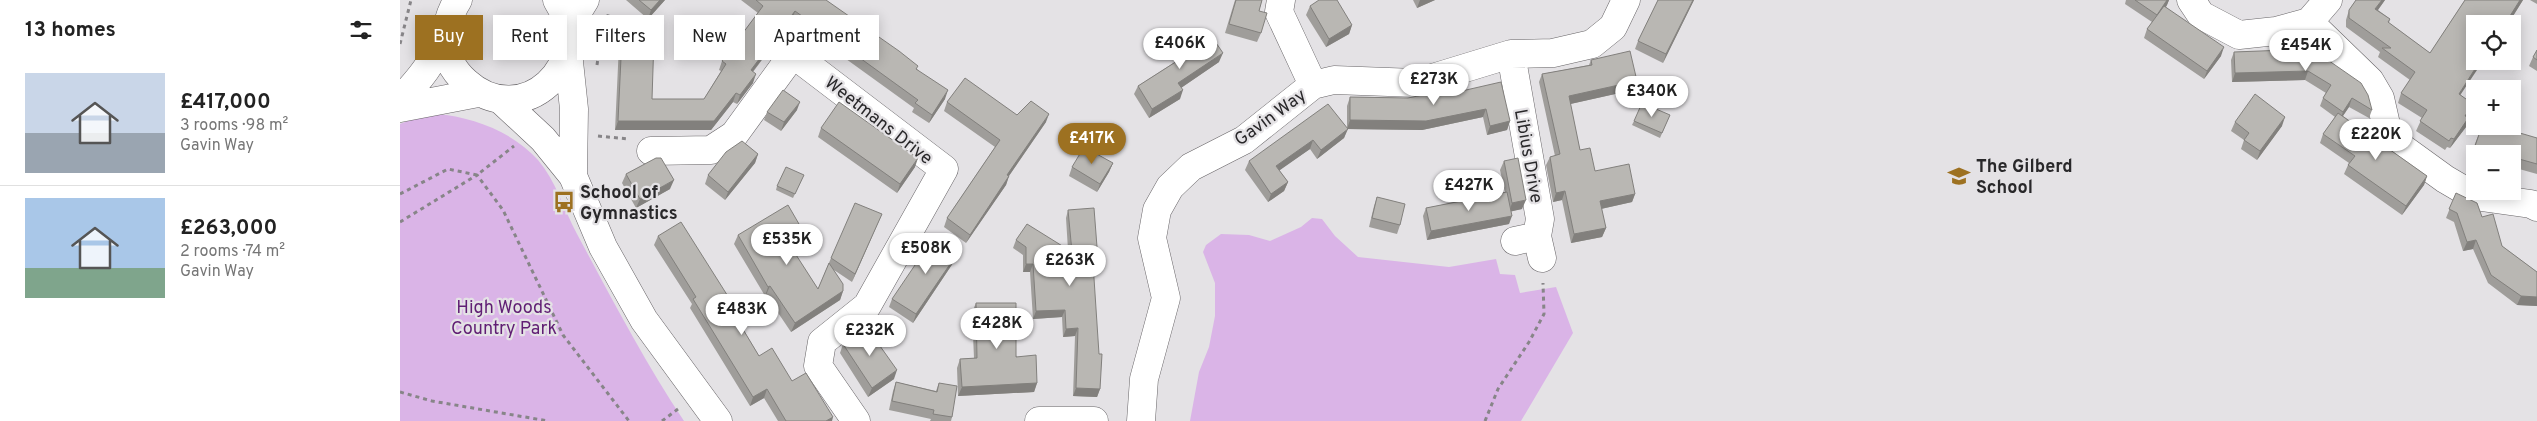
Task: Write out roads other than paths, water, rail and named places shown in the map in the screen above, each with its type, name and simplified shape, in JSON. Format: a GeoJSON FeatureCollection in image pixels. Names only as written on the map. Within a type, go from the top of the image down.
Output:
{"type":"FeatureCollection","features":[{"type":"Feature","properties":{"kind":"street"},"geometry":{"type":"LineString","coordinates":[[449,15],[458,0]]}},
{"type":"Feature","properties":{"kind":"street"},"geometry":{"type":"LineString","coordinates":[[557,0],[568,39],[574,109],[573,176]]}},
{"type":"Feature","properties":{"kind":"street"},"geometry":{"type":"LineString","coordinates":[[400,108],[489,97],[533,95],[551,83],[560,72],[568,39],[585,0]]}},
{"type":"Feature","properties":{"kind":"street"},"geometry":{"type":"LineString","coordinates":[[1281,0],[1279,12],[1313,85]]}},
{"type":"Feature","properties":{"kind":"street","name":"Gavin Way"},"geometry":{"type":"LineString","coordinates":[[1141,421],[1144,379],[1166,298],[1152,238],[1157,210],[1170,187],[1191,168],[1244,140],[1313,85],[1334,80],[1416,83],[1511,54],[1553,53],[1592,44],[1613,27],[1626,0]]}},
{"type":"Feature","properties":{"kind":"street"},"geometry":{"type":"LineString","coordinates":[[2191,0],[2201,15],[2239,35],[2276,31],[2309,22],[2328,0]]}},
{"type":"Feature","properties":{"kind":"street"},"geometry":{"type":"LineString","coordinates":[[2309,22],[2370,81],[2380,98],[2388,128],[2398,145],[2444,179],[2474,196],[2531,204],[2537,207]]}},
{"type":"Feature","properties":{"kind":"street","name":"Weetmans Drive"},"geometry":{"type":"LineString","coordinates":[[651,151],[711,150],[734,135],[793,54],[944,170],[867,306],[822,342],[818,366],[856,421]]}},
{"type":"Feature","properties":{"kind":"street","name":"Libius Drive"},"geometry":{"type":"LineString","coordinates":[[1511,54],[1540,219],[1531,245]]}},
{"type":"Feature","properties":{"kind":"street"},"geometry":{"type":"LineString","coordinates":[[400,100],[426,73],[432,60]]}},
{"type":"Feature","properties":{"kind":"street"},"geometry":{"type":"LineString","coordinates":[[449,60],[454,72],[543,139],[573,176],[603,247],[644,320],[718,421]]}},
{"type":"Feature","properties":{"kind":"street"},"geometry":{"type":"LineString","coordinates":[[1039,421],[1094,421]]}},
{"type":"Feature","properties":{"kind":"place","name":"The Gilberd School"},"geometry":{"type":"Point","coordinates":[1959,176]}},
{"type":"Feature","properties":{"kind":"place","name":"School of Gymnastics"},"geometry":{"type":"Point","coordinates":[564,202]}},
{"type":"Feature","properties":{"kind":"park label","name":"High Woods Country Park"},"geometry":{"type":"Point","coordinates":[504,317]}}]}
